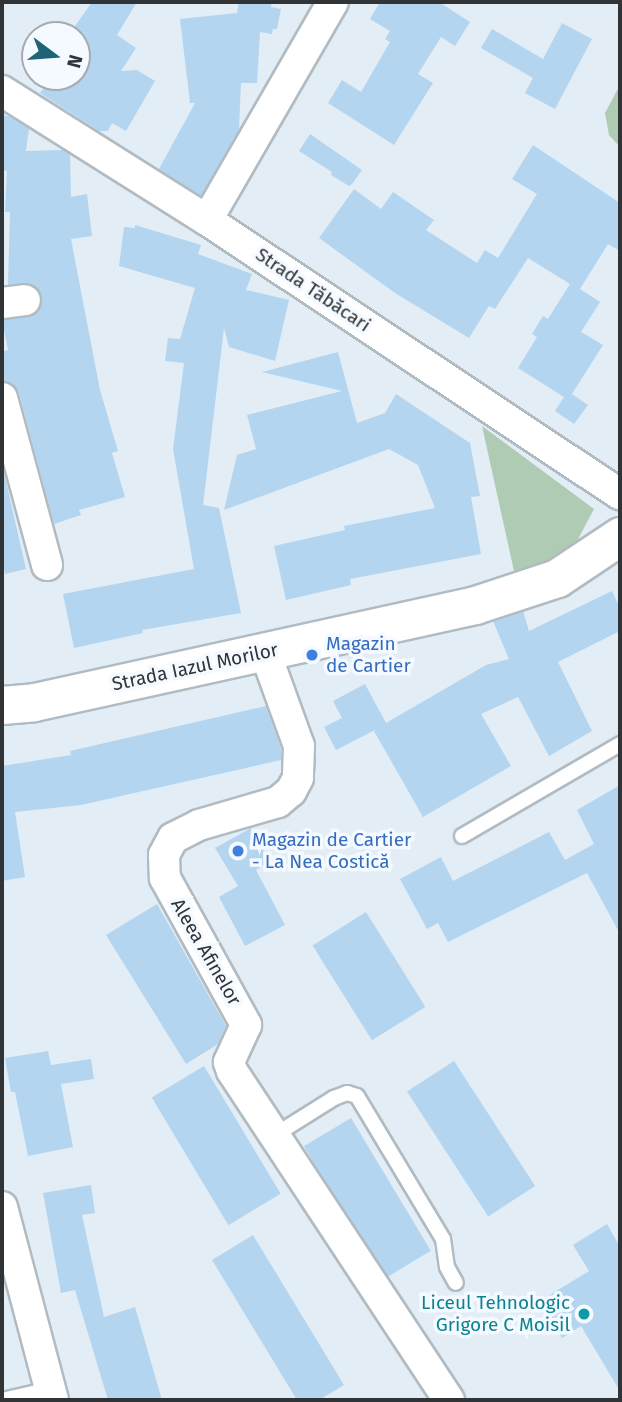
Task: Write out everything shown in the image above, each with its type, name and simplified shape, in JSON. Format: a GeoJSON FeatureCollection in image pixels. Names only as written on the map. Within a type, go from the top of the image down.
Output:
{"type":"FeatureCollection","features":[{"type":"Feature","properties":{"kind":"street"},"geometry":{"type":"LineString","coordinates":[[207,220],[333,2]]}},
{"type":"Feature","properties":{"kind":"street","name":"Strada Tăbăcari"},"geometry":{"type":"LineString","coordinates":[[2,91],[207,220],[620,494]]}},
{"type":"Feature","properties":{"kind":"street"},"geometry":{"type":"LineString","coordinates":[[2,398],[47,565]]}},
{"type":"Feature","properties":{"kind":"street","name":"Strada Iazul Morilor"},"geometry":{"type":"LineString","coordinates":[[2,705],[34,702],[265,652],[530,589],[557,578],[620,536]]}},
{"type":"Feature","properties":{"kind":"street","name":"Aleea Afinelor"},"geometry":{"type":"LineString","coordinates":[[265,652],[299,746],[298,778],[291,791],[278,802],[199,825],[173,838],[164,855],[165,878],[246,1025],[229,1062],[232,1071],[449,1400]]}},
{"type":"Feature","properties":{"kind":"street"},"geometry":{"type":"LineString","coordinates":[[2,1206],[51,1394]]}},
{"type":"Feature","properties":{"kind":"lane"},"geometry":{"type":"LineString","coordinates":[[462,836],[620,744]]}},
{"type":"Feature","properties":{"kind":"lane"},"geometry":{"type":"LineString","coordinates":[[275,1135],[334,1098],[347,1093],[357,1096],[443,1239],[447,1267],[456,1283]]}},
{"type":"Feature","properties":{"kind":"lane"},"geometry":{"type":"LineString","coordinates":[[2,1400],[51,1394]]}},
{"type":"Feature","properties":{"kind":"green space"},"geometry":{"type":"Polygon","coordinates":[[[620,85],[620,147],[609,135],[605,113],[620,85]]]}},
{"type":"Feature","properties":{"kind":"green space"},"geometry":{"type":"Polygon","coordinates":[[[482,426],[594,509],[575,545],[544,566],[514,571],[482,426]]]}},
{"type":"Feature","properties":{"kind":"building"},"geometry":{"type":"Polygon","coordinates":[[[92,2],[137,2],[117,35],[136,48],[121,71],[137,70],[155,81],[126,131],[112,123],[108,131],[99,131],[40,93],[91,91],[91,21],[79,21],[92,2]]]}},
{"type":"Feature","properties":{"kind":"building"},"geometry":{"type":"Polygon","coordinates":[[[239,2],[272,2],[271,7],[281,9],[277,29],[273,29],[272,34],[260,32],[257,83],[241,83],[239,129],[201,196],[159,169],[195,103],[190,103],[180,19],[237,13],[239,2]]]}},
{"type":"Feature","properties":{"kind":"building"},"geometry":{"type":"Polygon","coordinates":[[[380,2],[439,2],[470,22],[455,46],[441,37],[418,74],[433,83],[394,145],[328,103],[342,80],[361,92],[390,42],[385,39],[390,31],[370,19],[380,2]]]}},
{"type":"Feature","properties":{"kind":"building"},"geometry":{"type":"Polygon","coordinates":[[[562,23],[592,39],[555,109],[525,93],[533,78],[481,48],[492,29],[543,59],[562,23]]]}},
{"type":"Feature","properties":{"kind":"building"},"geometry":{"type":"Polygon","coordinates":[[[2,115],[29,129],[26,151],[64,150],[70,154],[71,197],[87,194],[92,236],[71,239],[100,390],[118,451],[112,453],[125,497],[79,510],[81,515],[54,524],[19,393],[14,385],[3,381],[2,377],[2,352],[8,350],[2,320],[35,314],[42,298],[38,289],[31,284],[8,285],[10,212],[5,212],[7,171],[2,170],[2,115]]]}},
{"type":"Feature","properties":{"kind":"building"},"geometry":{"type":"Polygon","coordinates":[[[310,134],[362,170],[352,184],[349,186],[331,175],[332,172],[299,151],[310,134]]]}},
{"type":"Feature","properties":{"kind":"building"},"geometry":{"type":"Polygon","coordinates":[[[533,145],[620,203],[620,251],[608,244],[580,289],[600,302],[581,332],[603,345],[572,394],[588,405],[574,424],[555,411],[564,397],[518,368],[537,337],[532,334],[543,316],[548,319],[570,284],[528,258],[495,309],[489,306],[469,338],[395,293],[319,238],[354,189],[381,209],[393,192],[434,220],[426,230],[477,263],[485,250],[498,258],[537,194],[512,179],[533,145]]]}},
{"type":"Feature","properties":{"kind":"building"},"geometry":{"type":"Polygon","coordinates":[[[135,225],[201,245],[198,254],[252,274],[246,290],[289,300],[275,361],[229,347],[224,328],[203,505],[219,508],[241,613],[142,630],[143,633],[74,648],[63,594],[194,569],[173,449],[184,363],[165,361],[168,338],[180,339],[195,288],[119,266],[124,227],[135,228],[135,225]]]}},
{"type":"Feature","properties":{"kind":"building"},"geometry":{"type":"Polygon","coordinates":[[[338,352],[357,423],[385,413],[396,394],[470,443],[480,496],[471,497],[481,554],[350,579],[351,585],[286,600],[274,546],[345,530],[344,526],[435,508],[418,465],[389,449],[224,510],[237,455],[256,449],[247,415],[342,391],[262,372],[338,352]]]}},
{"type":"Feature","properties":{"kind":"building"},"geometry":{"type":"Polygon","coordinates":[[[2,464],[26,569],[5,574],[2,557],[2,464]]]}},
{"type":"Feature","properties":{"kind":"building"},"geometry":{"type":"Polygon","coordinates":[[[612,591],[620,608],[620,631],[558,662],[592,731],[549,756],[518,697],[481,714],[511,766],[423,817],[374,731],[377,729],[336,750],[324,727],[342,718],[333,701],[365,684],[386,723],[486,665],[509,659],[493,621],[523,611],[529,631],[612,591]]]}},
{"type":"Feature","properties":{"kind":"building"},"geometry":{"type":"Polygon","coordinates":[[[266,706],[281,749],[281,760],[81,805],[15,812],[25,877],[2,881],[2,766],[71,755],[70,751],[266,706]]]}},
{"type":"Feature","properties":{"kind":"building"},"geometry":{"type":"Polygon","coordinates":[[[620,785],[620,934],[587,873],[448,942],[438,923],[427,929],[400,879],[441,857],[453,881],[549,832],[565,860],[594,844],[577,810],[620,785]]]}},
{"type":"Feature","properties":{"kind":"building"},"geometry":{"type":"Polygon","coordinates":[[[251,828],[270,861],[256,870],[285,925],[245,946],[219,897],[238,886],[215,848],[251,828]]]}},
{"type":"Feature","properties":{"kind":"building"},"geometry":{"type":"Polygon","coordinates":[[[157,904],[226,1026],[218,1044],[186,1064],[106,935],[157,904]]]}},
{"type":"Feature","properties":{"kind":"building"},"geometry":{"type":"Polygon","coordinates":[[[366,912],[425,1007],[372,1040],[313,945],[366,912]]]}},
{"type":"Feature","properties":{"kind":"building"},"geometry":{"type":"Polygon","coordinates":[[[48,1051],[51,1065],[91,1059],[94,1079],[61,1084],[73,1147],[28,1156],[5,1058],[48,1051]]]}},
{"type":"Feature","properties":{"kind":"building"},"geometry":{"type":"Polygon","coordinates":[[[454,1061],[535,1186],[488,1216],[407,1091],[454,1061]]]}},
{"type":"Feature","properties":{"kind":"building"},"geometry":{"type":"Polygon","coordinates":[[[204,1066],[281,1194],[228,1225],[152,1097],[204,1066]]]}},
{"type":"Feature","properties":{"kind":"building"},"geometry":{"type":"Polygon","coordinates":[[[351,1118],[431,1251],[384,1279],[304,1146],[351,1118]]]}},
{"type":"Feature","properties":{"kind":"building"},"geometry":{"type":"Polygon","coordinates":[[[91,1185],[95,1213],[82,1215],[104,1317],[135,1307],[162,1400],[108,1400],[75,1290],[61,1293],[43,1193],[91,1185]]]}},
{"type":"Feature","properties":{"kind":"building","name":"Liceul Tehnologic Grigore C Moisil"},"geometry":{"type":"Polygon","coordinates":[[[607,1224],[620,1247],[620,1391],[581,1326],[562,1338],[540,1301],[589,1271],[573,1245],[607,1224]]]}},
{"type":"Feature","properties":{"kind":"building"},"geometry":{"type":"Polygon","coordinates":[[[253,1235],[344,1385],[319,1400],[297,1400],[212,1260],[253,1235]]]}},
{"type":"Feature","properties":{"kind":"place","name":"Magazin de Cartier"},"geometry":{"type":"Point","coordinates":[312,655]}},
{"type":"Feature","properties":{"kind":"place","name":"Magazin de Cartier - La Nea Costică"},"geometry":{"type":"Point","coordinates":[238,851]}},
{"type":"Feature","properties":{"kind":"place","name":"Liceul Tehnologic Grigore C Moisil"},"geometry":{"type":"Point","coordinates":[584,1314]}}]}
